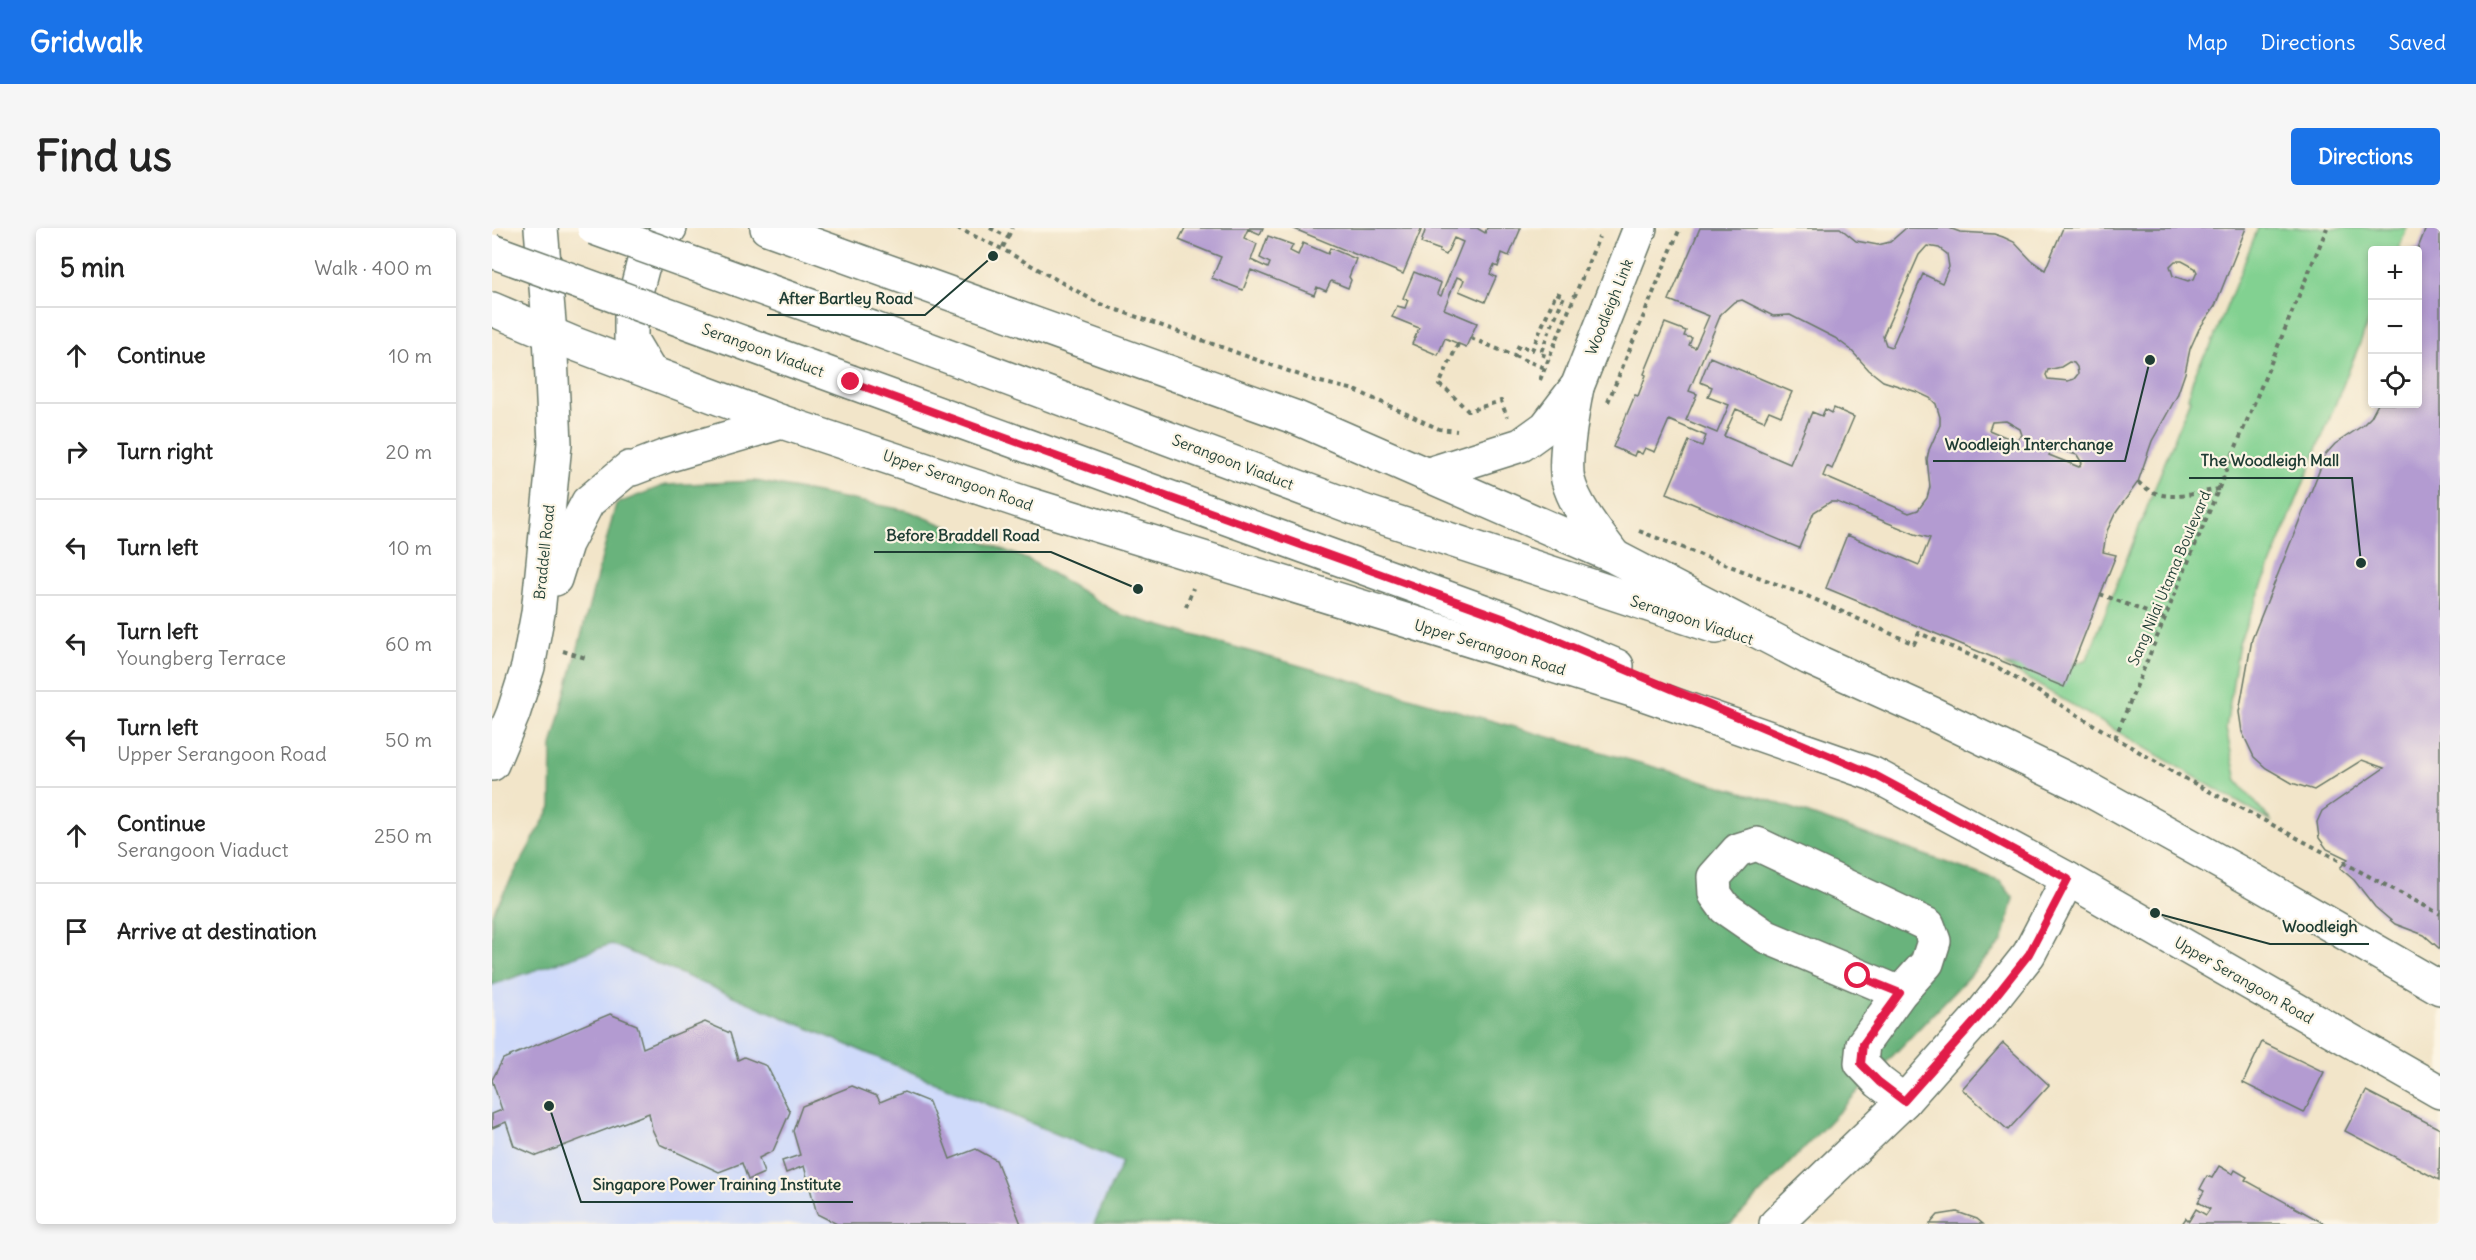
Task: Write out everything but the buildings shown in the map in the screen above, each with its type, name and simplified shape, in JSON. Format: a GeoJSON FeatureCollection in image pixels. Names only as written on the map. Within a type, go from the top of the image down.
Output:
{"type":"FeatureCollection","features":[{"type":"Feature","properties":{"kind":"main road","name":"Braddell Road"},"geometry":{"type":"LineString","coordinates":[[492,764],[513,714],[528,667],[539,602],[555,444],[542,228]]}},
{"type":"Feature","properties":{"kind":"main road","name":"Serangoon Viaduct"},"geometry":{"type":"LineString","coordinates":[[594,228],[872,328],[1363,511],[1809,658]]}},
{"type":"Feature","properties":{"kind":"main road"},"geometry":{"type":"LineString","coordinates":[[650,372],[631,340],[631,311],[643,265],[670,228]]}},
{"type":"Feature","properties":{"kind":"main road"},"geometry":{"type":"LineString","coordinates":[[767,228],[1297,418],[1615,557],[1809,658],[1933,714],[2086,788],[2249,878],[2440,988]]}},
{"type":"Feature","properties":{"kind":"main road","name":"Woodleigh Link"},"geometry":{"type":"LineString","coordinates":[[1577,387],[1640,228]]}},
{"type":"Feature","properties":{"kind":"main road","name":"Serangoon Viaduct"},"geometry":{"type":"LineString","coordinates":[[492,251],[1508,620],[1873,774]]}},
{"type":"Feature","properties":{"kind":"main road"},"geometry":{"type":"LineString","coordinates":[[492,287],[520,306],[550,334]]}},
{"type":"Feature","properties":{"kind":"main road","name":"Upper Serangoon Road"},"geometry":{"type":"LineString","coordinates":[[492,309],[550,334],[782,422],[1025,503],[1635,691],[1873,774],[2068,879],[2440,1092]]}},
{"type":"Feature","properties":{"kind":"main road"},"geometry":{"type":"LineString","coordinates":[[1429,474],[1521,445],[1546,427],[1577,387]]}},
{"type":"Feature","properties":{"kind":"main road"},"geometry":{"type":"LineString","coordinates":[[1577,387],[1569,439],[1568,479],[1587,519],[1615,557]]}},
{"type":"Feature","properties":{"kind":"main road"},"geometry":{"type":"LineString","coordinates":[[528,667],[566,544],[588,502],[629,468],[632,469],[666,456],[782,422]]}},
{"type":"Feature","properties":{"kind":"main road"},"geometry":{"type":"LineString","coordinates":[[1900,993],[1767,937],[1725,908],[1715,894],[1714,878],[1738,850],[1757,844],[1928,925],[1934,941],[1927,963],[1900,993],[1863,1044],[1861,1064],[1879,1082],[1904,1101]]}},
{"type":"Feature","properties":{"kind":"main road"},"geometry":{"type":"LineString","coordinates":[[1776,1224],[1904,1101],[1983,1012],[2029,954],[2068,879]]}},
{"type":"Feature","properties":{"kind":"path"},"geometry":{"type":"LineString","coordinates":[[957,228],[1002,249],[1098,303],[1316,381],[1355,390],[1439,429],[1467,432]]}},
{"type":"Feature","properties":{"kind":"path"},"geometry":{"type":"LineString","coordinates":[[990,228],[1008,237]]}},
{"type":"Feature","properties":{"kind":"path"},"geometry":{"type":"LineString","coordinates":[[1002,249],[1012,228]]}},
{"type":"Feature","properties":{"kind":"path"},"geometry":{"type":"LineString","coordinates":[[1536,388],[1603,228]]}},
{"type":"Feature","properties":{"kind":"path"},"geometry":{"type":"LineString","coordinates":[[1605,410],[1680,228]]}},
{"type":"Feature","properties":{"kind":"path","name":"Sang Nilai Utama Boulevard"},"geometry":{"type":"LineString","coordinates":[[2115,738],[2327,228]]}},
{"type":"Feature","properties":{"kind":"path"},"geometry":{"type":"LineString","coordinates":[[1514,356],[1519,345],[1532,350],[1556,293],[1564,296],[1540,354],[1550,357]]}},
{"type":"Feature","properties":{"kind":"path"},"geometry":{"type":"LineString","coordinates":[[1471,338],[1545,368]]}},
{"type":"Feature","properties":{"kind":"path"},"geometry":{"type":"LineString","coordinates":[[1458,344],[1439,386],[1446,389],[1468,411],[1501,401],[1508,421],[1517,414]]}},
{"type":"Feature","properties":{"kind":"path"},"geometry":{"type":"LineString","coordinates":[[2138,482],[2148,491],[2161,496],[2219,489]]}},
{"type":"Feature","properties":{"kind":"path"},"geometry":{"type":"LineString","coordinates":[[1629,527],[1805,595],[1914,644],[1919,633],[1997,667],[2173,772],[2440,914]]}},
{"type":"Feature","properties":{"kind":"path"},"geometry":{"type":"LineString","coordinates":[[2100,594],[2165,619]]}},
{"type":"Feature","properties":{"kind":"shaded area"},"geometry":{"type":"Polygon","coordinates":[[[611,944],[1123,1163],[1094,1224],[492,1224],[492,985],[611,944]]]}},
{"type":"Feature","properties":{"kind":"green space"},"geometry":{"type":"Polygon","coordinates":[[[2258,228],[2407,228],[2400,246],[2368,246],[2368,323],[2239,643],[2226,729],[2237,781],[2272,822],[2004,665],[2046,670],[2065,667],[2087,659],[2190,399],[2188,398],[2191,384],[2196,371],[2210,348],[2258,228]]]}},
{"type":"Feature","properties":{"kind":"green space"},"geometry":{"type":"Polygon","coordinates":[[[756,481],[909,511],[1031,561],[1119,614],[1766,799],[2001,882],[2014,899],[2002,942],[1731,1224],[1094,1224],[1122,1162],[611,944],[492,985],[492,914],[551,807],[552,746],[616,504],[665,485],[756,481]]]}},
{"type":"Feature","properties":{"kind":"place","name":"After Bartley Road"},"geometry":{"type":"Point","coordinates":[993,256]}},
{"type":"Feature","properties":{"kind":"place","name":"Woodleigh Interchange"},"geometry":{"type":"Point","coordinates":[2150,360]}},
{"type":"Feature","properties":{"kind":"place","name":"The Woodleigh Mall"},"geometry":{"type":"Point","coordinates":[2361,563]}},
{"type":"Feature","properties":{"kind":"place","name":"Before Braddell Road"},"geometry":{"type":"Point","coordinates":[1138,589]}},
{"type":"Feature","properties":{"kind":"place","name":"Woodleigh"},"geometry":{"type":"Point","coordinates":[2155,913]}},
{"type":"Feature","properties":{"kind":"place","name":"Singapore Power Training Institute"},"geometry":{"type":"Point","coordinates":[549,1106]}},
{"type":"Feature","properties":{"kind":"route"},"geometry":{"type":"LineString","coordinates":[[851,382],[1508,620],[1873,774],[2068,879],[2029,954],[1983,1012],[1904,1101],[1879,1082],[1861,1064],[1863,1044],[1900,993],[1858,976]]}}]}
